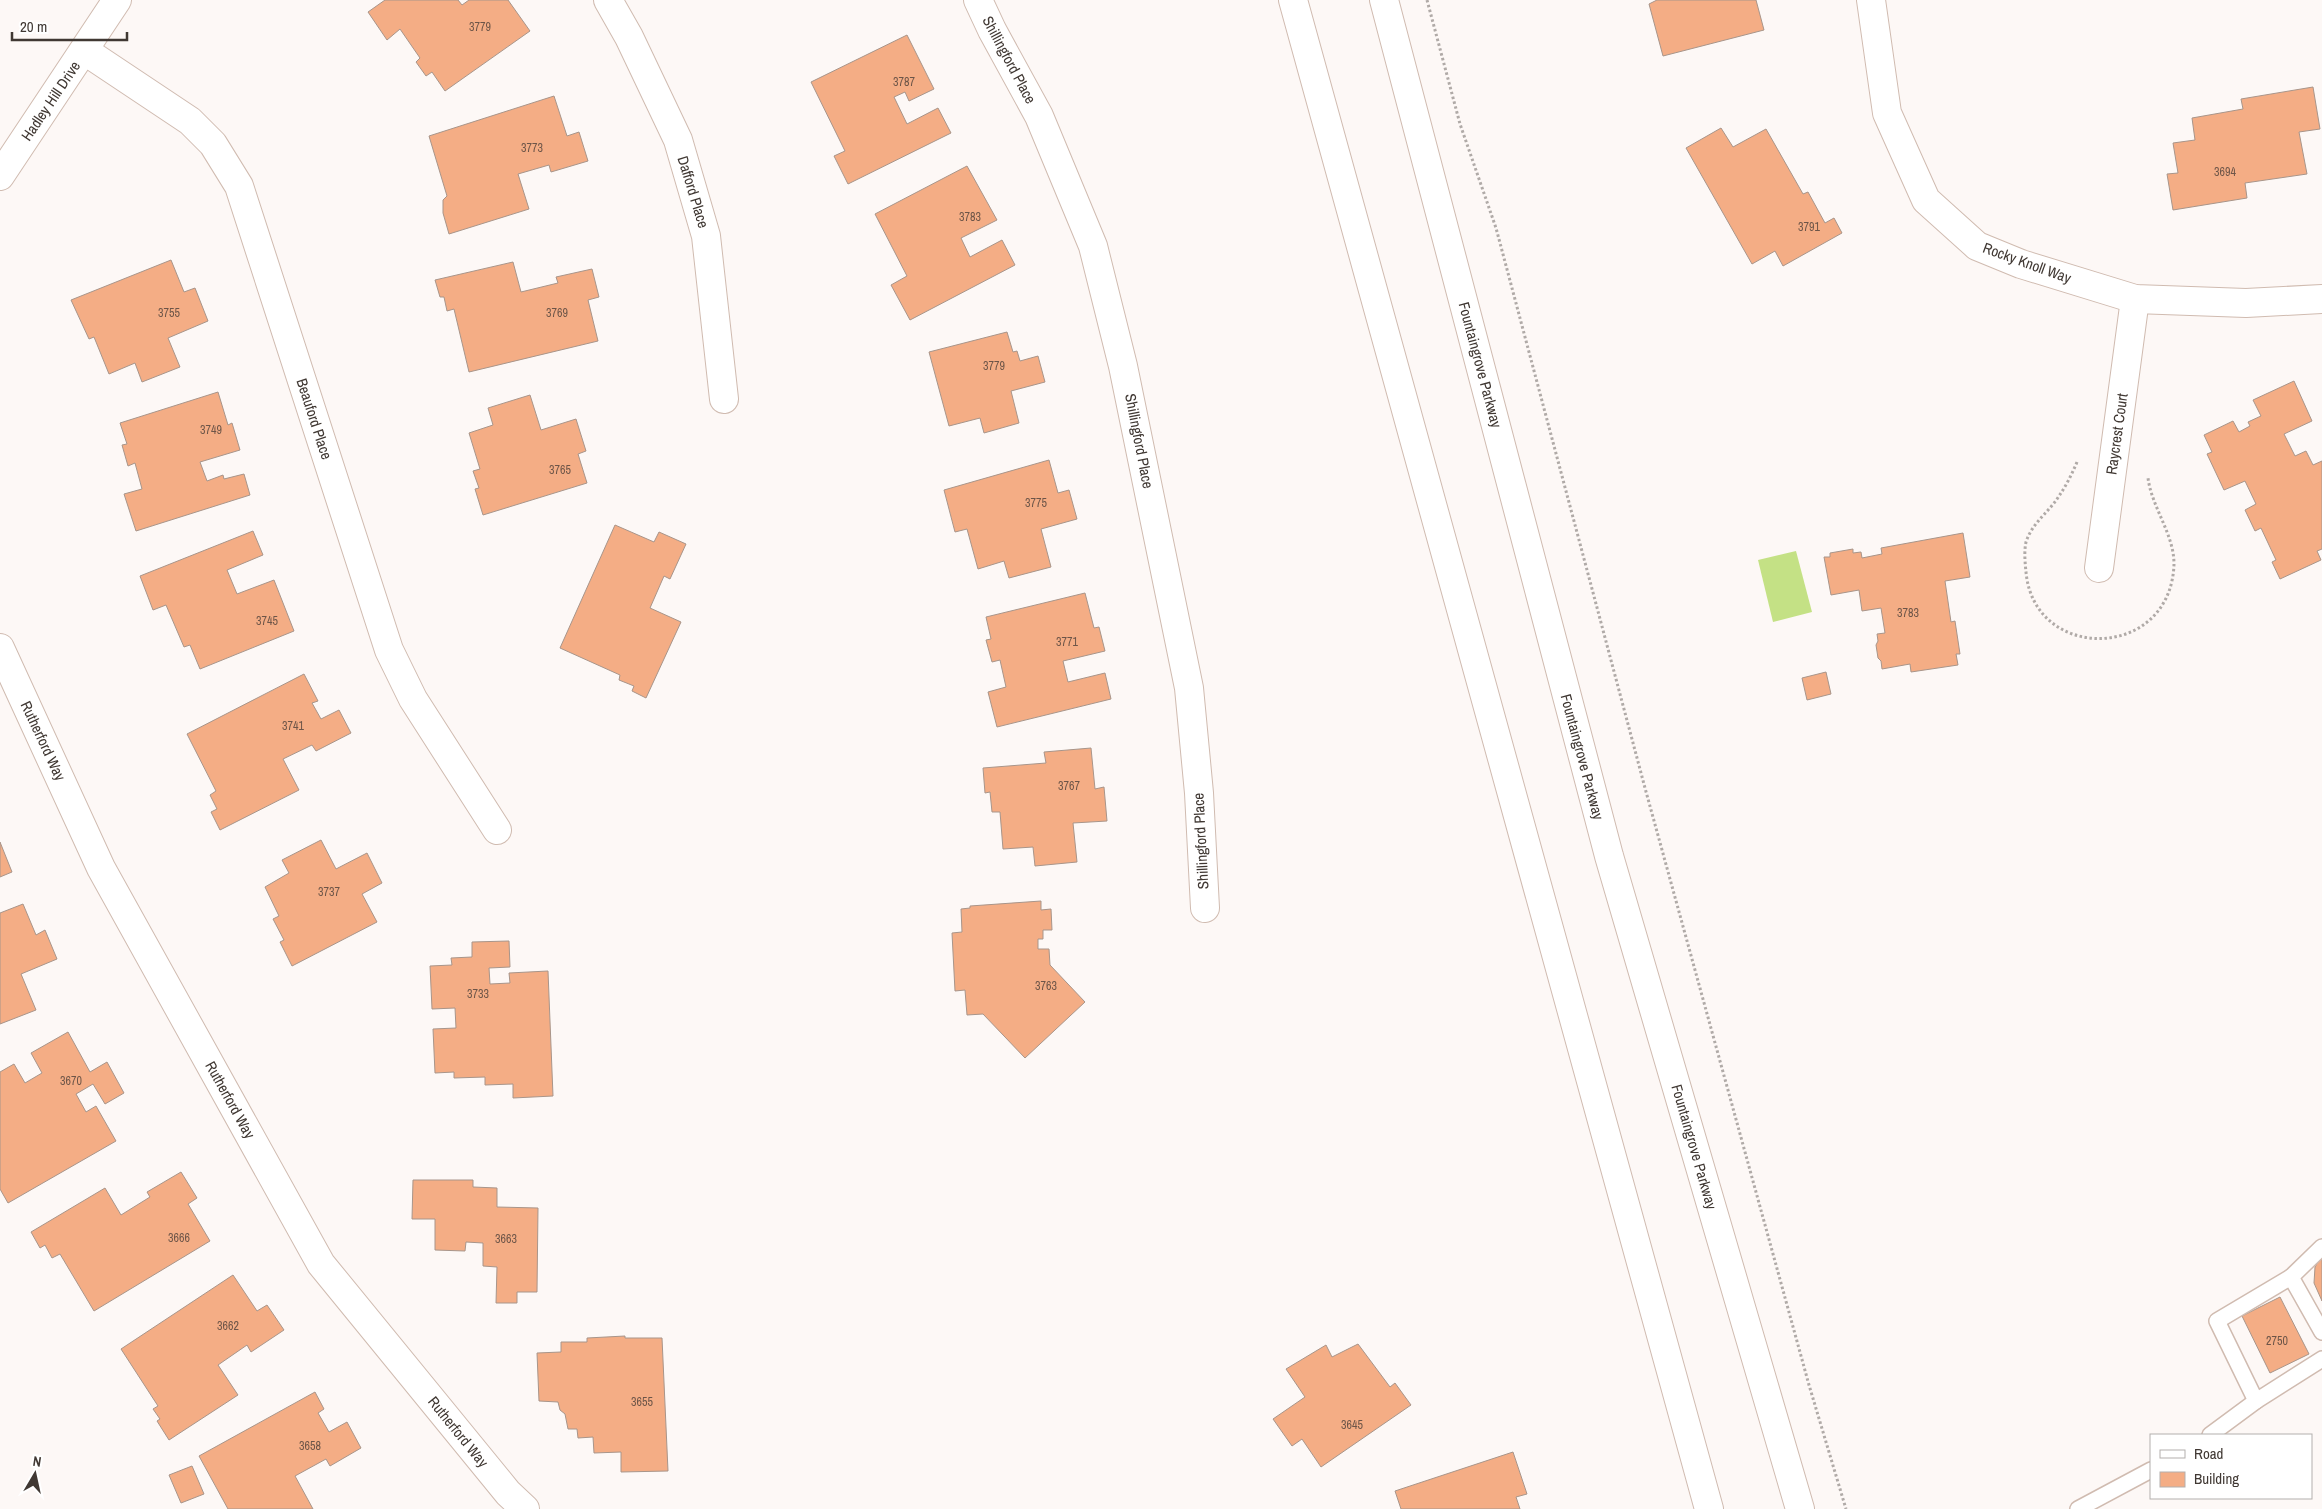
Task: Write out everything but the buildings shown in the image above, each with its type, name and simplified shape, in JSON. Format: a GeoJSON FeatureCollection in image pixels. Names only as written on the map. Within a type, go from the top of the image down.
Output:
{"type":"FeatureCollection","features":[{"type":"Feature","properties":{"kind":"street","name":"Hadley Hill Drive"},"geometry":{"type":"LineString","coordinates":[[0,176],[85,51],[117,0]]}},
{"type":"Feature","properties":{"kind":"street","name":"Dafford Place"},"geometry":{"type":"LineString","coordinates":[[608,0],[629,37],[678,140],[704,226],[724,399]]}},
{"type":"Feature","properties":{"kind":"street","name":"Shillingford Place"},"geometry":{"type":"LineString","coordinates":[[978,0],[992,30],[1039,116],[1073,195],[1093,246],[1119,347],[1188,688],[1199,793],[1205,908]]}},
{"type":"Feature","properties":{"kind":"street"},"geometry":{"type":"LineString","coordinates":[[1293,0],[1709,1509]]}},
{"type":"Feature","properties":{"kind":"street","name":"Fountaingrove Parkway"},"geometry":{"type":"LineString","coordinates":[[1384,0],[1608,856],[1800,1509]]}},
{"type":"Feature","properties":{"kind":"street","name":"Rocky Knoll Way"},"geometry":{"type":"LineString","coordinates":[[1871,0],[1887,112],[1926,200],[1977,246],[2021,264],[2135,299],[2246,303],[2322,299]]}},
{"type":"Feature","properties":{"kind":"street","name":"Beauford Place"},"geometry":{"type":"LineString","coordinates":[[85,51],[190,121],[213,144],[240,186],[389,650],[413,699],[497,830]]}},
{"type":"Feature","properties":{"kind":"street","name":"Raycrest Court"},"geometry":{"type":"LineString","coordinates":[[2099,568],[2135,299]]}},
{"type":"Feature","properties":{"kind":"street","name":"Rutherford Way"},"geometry":{"type":"LineString","coordinates":[[0,648],[101,868],[321,1264],[508,1493],[525,1509]]}},
{"type":"Feature","properties":{"kind":"lane"},"geometry":{"type":"LineString","coordinates":[[2256,1401],[2217,1321],[2291,1277],[2322,1248]]}},
{"type":"Feature","properties":{"kind":"lane"},"geometry":{"type":"LineString","coordinates":[[2291,1277],[2322,1332]]}},
{"type":"Feature","properties":{"kind":"lane"},"geometry":{"type":"LineString","coordinates":[[2211,1434],[2256,1401],[2322,1359]]}},
{"type":"Feature","properties":{"kind":"lane"},"geometry":{"type":"LineString","coordinates":[[2078,1509],[2150,1471]]}},
{"type":"Feature","properties":{"kind":"path"},"geometry":{"type":"LineString","coordinates":[[1427,0],[1460,124],[1496,228],[1648,798],[1809,1385],[1846,1509]]}},
{"type":"Feature","properties":{"kind":"green space"},"geometry":{"type":"Polygon","coordinates":[[[1796,551],[1812,612],[1773,622],[1758,560],[1796,551]]]}}]}
